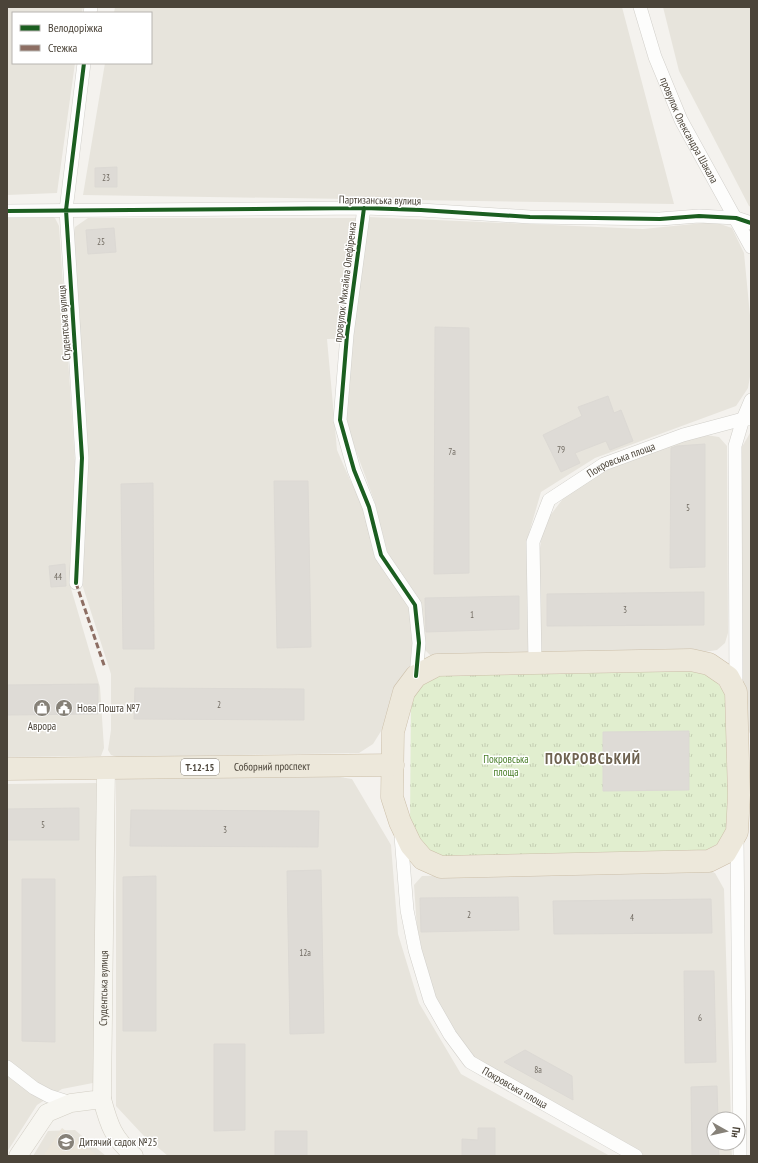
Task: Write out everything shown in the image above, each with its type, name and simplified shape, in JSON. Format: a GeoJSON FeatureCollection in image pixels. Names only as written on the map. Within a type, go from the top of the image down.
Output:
{"type":"FeatureCollection","features":[{"type":"Feature","properties":{"kind":"highway","name":"Покровська площа"},"geometry":{"type":"LineString","coordinates":[[692,660],[709,664],[728,677],[736,692],[745,766],[739,795],[737,832],[725,852],[709,861],[441,867],[423,859],[411,845],[400,822],[392,798],[393,732],[404,692],[416,676],[437,665],[535,663],[692,660]]}},
{"type":"Feature","properties":{"kind":"highway","name":"Соборний проспект"},"geometry":{"type":"LineString","coordinates":[[7,769],[393,765]]}},
{"type":"Feature","properties":{"kind":"street","name":"провулок Олександра Шакала"},"geometry":{"type":"LineString","coordinates":[[640,7],[655,57],[681,120],[751,247]]}},
{"type":"Feature","properties":{"kind":"street","name":"Студентська вулиця"},"geometry":{"type":"LineString","coordinates":[[76,583],[82,458],[66,210],[84,64]]}},
{"type":"Feature","properties":{"kind":"street","name":"Партизанська вулиця"},"geometry":{"type":"LineString","coordinates":[[7,211],[364,208],[530,217],[660,220],[699,216],[736,218],[751,223]]}},
{"type":"Feature","properties":{"kind":"street","name":"провулок Михайла Олефіренка"},"geometry":{"type":"LineString","coordinates":[[364,208],[347,335],[340,420],[354,470],[369,507],[381,555],[415,605],[419,643],[416,676]]}},
{"type":"Feature","properties":{"kind":"street"},"geometry":{"type":"LineString","coordinates":[[747,419],[751,400]]}},
{"type":"Feature","properties":{"kind":"street","name":"Покровська площа"},"geometry":{"type":"LineString","coordinates":[[535,663],[533,542],[549,500],[604,464],[683,435],[747,419]]}},
{"type":"Feature","properties":{"kind":"street","name":"Покровська площа"},"geometry":{"type":"LineString","coordinates":[[736,692],[735,446],[747,419]]}},
{"type":"Feature","properties":{"kind":"street","name":"Студентська вулиця"},"geometry":{"type":"LineString","coordinates":[[106,768],[102,1099],[109,1125],[123,1147],[134,1156]]}},
{"type":"Feature","properties":{"kind":"street","name":"Покровська площа"},"geometry":{"type":"LineString","coordinates":[[400,822],[408,910],[415,950],[430,1000],[450,1035],[470,1062],[636,1156]]}},
{"type":"Feature","properties":{"kind":"street","name":"Покровська площа"},"geometry":{"type":"LineString","coordinates":[[737,832],[740,1156]]}},
{"type":"Feature","properties":{"kind":"street"},"geometry":{"type":"LineString","coordinates":[[7,1067],[34,1088],[49,1096],[71,1103]]}},
{"type":"Feature","properties":{"kind":"street"},"geometry":{"type":"LineString","coordinates":[[18,1156],[47,1113],[71,1103],[102,1099]]}},
{"type":"Feature","properties":{"kind":"shaded area"},"geometry":{"type":"Polygon","coordinates":[[[7,7],[83,7],[82,12],[12,12],[12,64],[75,64],[57,193],[7,195],[7,7]]]}},
{"type":"Feature","properties":{"kind":"shaded area"},"geometry":{"type":"Polygon","coordinates":[[[115,7],[622,7],[674,204],[83,195],[105,64],[152,64],[152,12],[114,12],[115,7]]]}},
{"type":"Feature","properties":{"kind":"shaded area"},"geometry":{"type":"Polygon","coordinates":[[[663,7],[751,7],[751,207],[749,206],[679,71],[663,7]]]}},
{"type":"Feature","properties":{"kind":"shaded area"},"geometry":{"type":"Polygon","coordinates":[[[7,215],[48,215],[55,218],[59,226],[75,461],[70,585],[100,687],[104,748],[101,756],[7,757],[7,215]]]}},
{"type":"Feature","properties":{"kind":"shaded area"},"geometry":{"type":"Polygon","coordinates":[[[368,217],[643,229],[714,222],[732,228],[744,253],[751,326],[751,371],[748,388],[736,406],[595,458],[541,492],[527,540],[529,650],[525,654],[431,656],[423,648],[418,599],[388,554],[374,500],[345,421],[352,338],[368,217]]]}},
{"type":"Feature","properties":{"kind":"shaded area"},"geometry":{"type":"Polygon","coordinates":[[[88,218],[356,218],[340,339],[327,339],[337,450],[350,480],[364,506],[374,554],[404,599],[412,614],[413,662],[404,673],[393,694],[383,728],[373,744],[359,753],[117,757],[111,755],[108,750],[111,730],[111,674],[82,584],[88,463],[73,242],[75,227],[88,218]]]}},
{"type":"Feature","properties":{"kind":"shaded area"},"geometry":{"type":"Polygon","coordinates":[[[750,433],[751,735],[742,722],[741,471],[742,447],[750,433]]]}},
{"type":"Feature","properties":{"kind":"shaded area"},"geometry":{"type":"Polygon","coordinates":[[[706,435],[719,437],[727,446],[728,633],[725,643],[717,650],[691,654],[544,655],[539,650],[539,555],[542,534],[549,517],[565,496],[609,469],[670,444],[706,435]]]}},
{"type":"Feature","properties":{"kind":"shaded area"},"geometry":{"type":"Polygon","coordinates":[[[322,774],[352,779],[391,845],[398,934],[419,1003],[461,1074],[610,1156],[168,1156],[143,1135],[116,1106],[116,778],[322,774]]]}},
{"type":"Feature","properties":{"kind":"shaded area"},"geometry":{"type":"Polygon","coordinates":[[[96,783],[103,789],[98,1082],[62,1089],[37,1105],[7,1152],[7,784],[96,783]]]}},
{"type":"Feature","properties":{"kind":"shaded area"},"geometry":{"type":"Polygon","coordinates":[[[700,867],[715,873],[724,889],[731,1111],[706,1111],[706,1151],[732,1151],[732,1156],[645,1156],[475,1059],[459,1038],[435,998],[418,944],[414,885],[422,876],[700,867]]]}},
{"type":"Feature","properties":{"kind":"shaded area","name":"Дитячий садок №25"},"geometry":{"type":"Polygon","coordinates":[[[62,1128],[98,1156],[43,1156],[62,1128]]]}},
{"type":"Feature","properties":{"kind":"shaded area"},"geometry":{"type":"Polygon","coordinates":[[[75,1130],[106,1156],[33,1156],[48,1131],[75,1130]]]}},
{"type":"Feature","properties":{"kind":"green space","name":"Покровська площа"},"geometry":{"type":"Polygon","coordinates":[[[691,667],[714,679],[730,699],[731,824],[717,844],[698,855],[444,862],[419,845],[410,824],[411,696],[421,679],[443,670],[691,667]]]}},
{"type":"Feature","properties":{"kind":"building"},"geometry":{"type":"Polygon","coordinates":[[[117,167],[117,187],[95,187],[95,168],[117,167]]]}},
{"type":"Feature","properties":{"kind":"building"},"geometry":{"type":"Polygon","coordinates":[[[114,228],[116,252],[88,254],[86,230],[114,228]]]}},
{"type":"Feature","properties":{"kind":"building"},"geometry":{"type":"Polygon","coordinates":[[[435,327],[469,328],[469,573],[434,574],[435,327]]]}},
{"type":"Feature","properties":{"kind":"building"},"geometry":{"type":"Polygon","coordinates":[[[608,396],[614,413],[621,410],[633,441],[610,450],[606,441],[575,453],[580,463],[561,472],[543,435],[582,416],[578,407],[608,396]]]}},
{"type":"Feature","properties":{"kind":"building"},"geometry":{"type":"Polygon","coordinates":[[[705,444],[705,567],[670,568],[671,448],[677,446],[705,444]]]}},
{"type":"Feature","properties":{"kind":"building"},"geometry":{"type":"Polygon","coordinates":[[[274,481],[308,481],[311,647],[277,648],[274,481]]]}},
{"type":"Feature","properties":{"kind":"building"},"geometry":{"type":"Polygon","coordinates":[[[153,483],[154,649],[123,649],[121,484],[153,483]]]}},
{"type":"Feature","properties":{"kind":"building"},"geometry":{"type":"Polygon","coordinates":[[[65,564],[66,586],[51,587],[49,566],[65,564]]]}},
{"type":"Feature","properties":{"kind":"building"},"geometry":{"type":"Polygon","coordinates":[[[704,592],[704,625],[547,626],[547,594],[704,592]]]}},
{"type":"Feature","properties":{"kind":"building"},"geometry":{"type":"Polygon","coordinates":[[[519,596],[519,629],[426,632],[425,598],[519,596]]]}},
{"type":"Feature","properties":{"kind":"building"},"geometry":{"type":"Polygon","coordinates":[[[98,684],[98,714],[7,715],[7,685],[98,684]]]}},
{"type":"Feature","properties":{"kind":"building"},"geometry":{"type":"Polygon","coordinates":[[[135,688],[304,689],[304,720],[134,719],[135,688]]]}},
{"type":"Feature","properties":{"kind":"building"},"geometry":{"type":"Polygon","coordinates":[[[689,731],[689,790],[603,791],[603,732],[689,731]]]}},
{"type":"Feature","properties":{"kind":"building"},"geometry":{"type":"Polygon","coordinates":[[[79,808],[79,840],[7,840],[7,809],[79,808]]]}},
{"type":"Feature","properties":{"kind":"building"},"geometry":{"type":"Polygon","coordinates":[[[131,810],[319,811],[318,847],[130,846],[131,810]]]}},
{"type":"Feature","properties":{"kind":"building"},"geometry":{"type":"Polygon","coordinates":[[[321,870],[324,1033],[290,1034],[287,871],[321,870]]]}},
{"type":"Feature","properties":{"kind":"building"},"geometry":{"type":"Polygon","coordinates":[[[156,876],[156,1031],[123,1031],[123,877],[156,876]]]}},
{"type":"Feature","properties":{"kind":"building"},"geometry":{"type":"Polygon","coordinates":[[[22,879],[55,879],[55,1042],[22,1041],[22,879]]]}},
{"type":"Feature","properties":{"kind":"building"},"geometry":{"type":"Polygon","coordinates":[[[518,897],[519,930],[421,932],[420,898],[518,897]]]}},
{"type":"Feature","properties":{"kind":"building"},"geometry":{"type":"Polygon","coordinates":[[[711,899],[712,933],[554,934],[553,901],[711,899]]]}},
{"type":"Feature","properties":{"kind":"building"},"geometry":{"type":"Polygon","coordinates":[[[684,971],[714,971],[716,1062],[685,1063],[684,971]]]}},
{"type":"Feature","properties":{"kind":"building"},"geometry":{"type":"Polygon","coordinates":[[[214,1044],[245,1044],[245,1130],[214,1131],[214,1044]]]}},
{"type":"Feature","properties":{"kind":"building"},"geometry":{"type":"Polygon","coordinates":[[[525,1050],[572,1076],[573,1100],[504,1062],[525,1050]]]}},
{"type":"Feature","properties":{"kind":"building"},"geometry":{"type":"Polygon","coordinates":[[[717,1086],[718,1111],[706,1111],[706,1151],[719,1151],[719,1156],[692,1156],[691,1087],[717,1086]]]}},
{"type":"Feature","properties":{"kind":"building"},"geometry":{"type":"Polygon","coordinates":[[[478,1128],[495,1128],[495,1156],[462,1156],[462,1139],[478,1140],[478,1128]]]}},
{"type":"Feature","properties":{"kind":"building"},"geometry":{"type":"Polygon","coordinates":[[[275,1131],[307,1131],[307,1156],[275,1156],[275,1131]]]}},
{"type":"Feature","properties":{"kind":"marked path"},"geometry":{"type":"LineString","coordinates":[[76,583],[105,668]]}},
{"type":"Feature","properties":{"kind":"cycle path"},"geometry":{"type":"LineString","coordinates":[[76,583],[82,458],[66,210],[84,64]]}},
{"type":"Feature","properties":{"kind":"cycle path"},"geometry":{"type":"LineString","coordinates":[[364,208],[347,335],[340,420],[354,470],[369,507],[381,555],[415,605],[419,643],[416,676]]}},
{"type":"Feature","properties":{"kind":"cycle path"},"geometry":{"type":"LineString","coordinates":[[7,211],[364,208],[530,217],[660,219],[699,216],[736,218],[751,223]]}},
{"type":"Feature","properties":{"kind":"place","name":"Аврора"},"geometry":{"type":"Point","coordinates":[42,708]}},
{"type":"Feature","properties":{"kind":"place","name":"Нова Пошта №7"},"geometry":{"type":"Point","coordinates":[64,708]}},
{"type":"Feature","properties":{"kind":"place","name":"Дитячий садок №25"},"geometry":{"type":"Point","coordinates":[66,1142]}},
{"type":"Feature","properties":{"kind":"district","name":"ПОКРОВСЬКИЙ"},"geometry":{"type":"Point","coordinates":[593,758]}}]}
